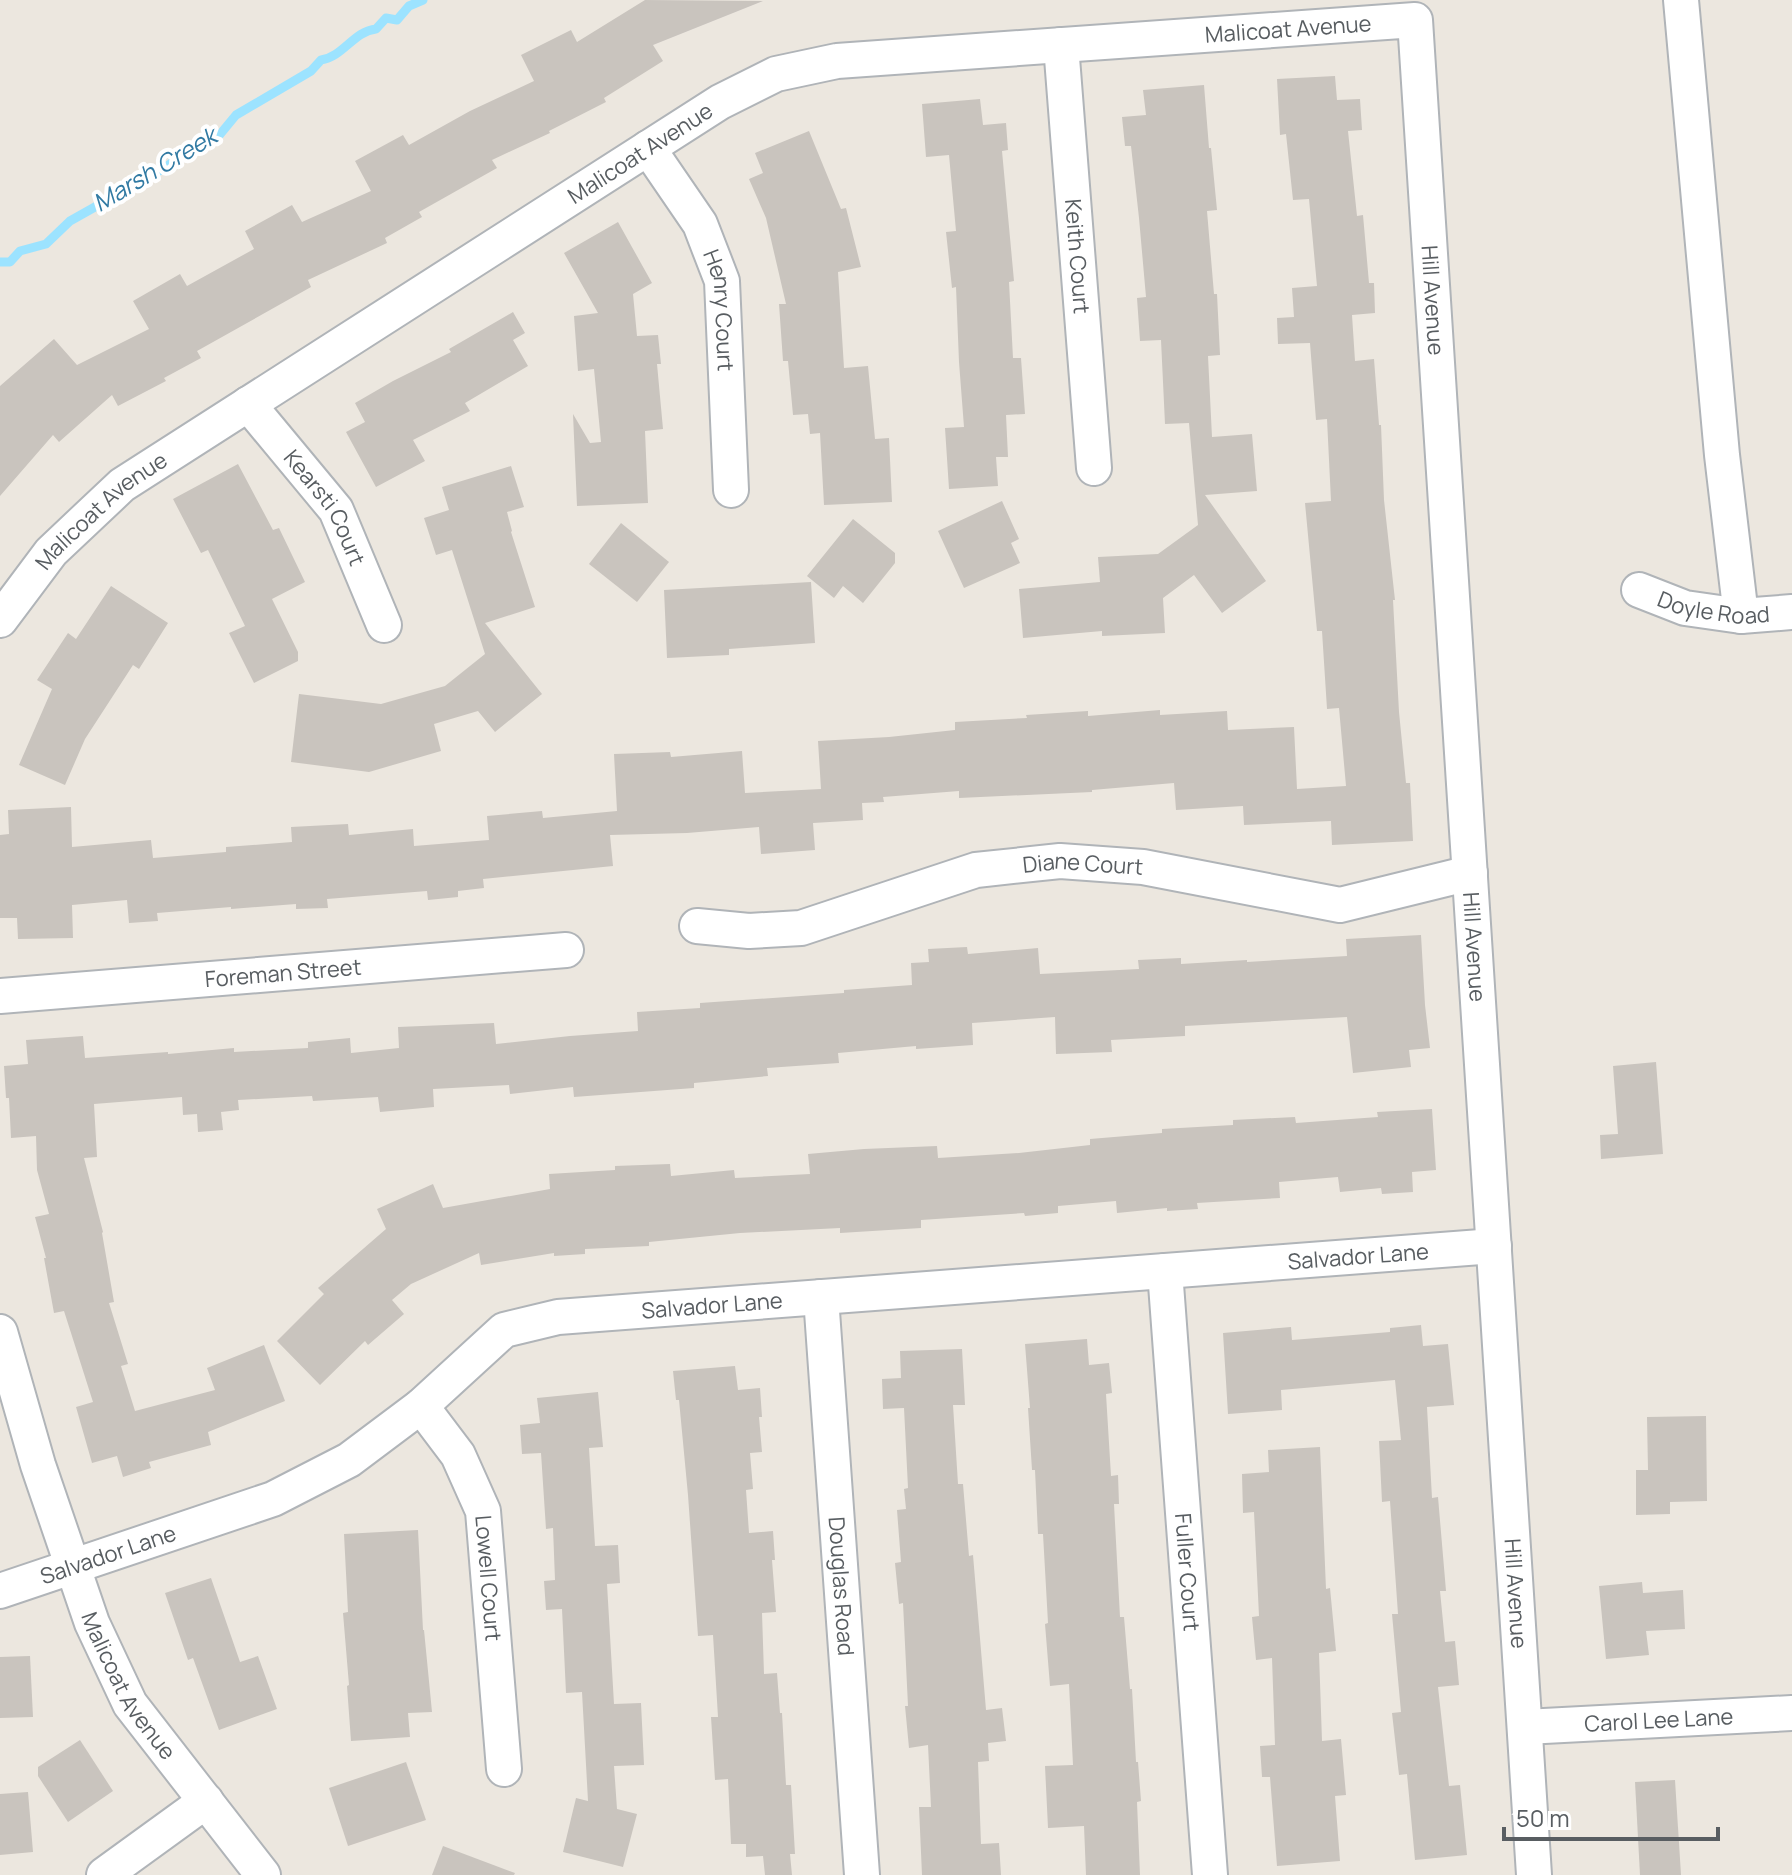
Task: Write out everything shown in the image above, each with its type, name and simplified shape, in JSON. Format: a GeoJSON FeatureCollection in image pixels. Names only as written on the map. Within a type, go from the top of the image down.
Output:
{"type":"FeatureCollection","features":[{"type":"Feature","properties":{"kind":"street"},"geometry":{"type":"LineString","coordinates":[[1681,0],[1722,455],[1741,616]]}},
{"type":"Feature","properties":{"kind":"street","name":"Malicoat Avenue"},"geometry":{"type":"LineString","coordinates":[[0,620],[51,552],[122,485],[720,102],[776,74],[837,61],[1415,20]]}},
{"type":"Feature","properties":{"kind":"street","name":"Hill Avenue"},"geometry":{"type":"LineString","coordinates":[[1415,20],[1534,1875]]}},
{"type":"Feature","properties":{"kind":"street","name":"Keith Court"},"geometry":{"type":"LineString","coordinates":[[1061,45],[1094,468]]}},
{"type":"Feature","properties":{"kind":"street","name":"Henry Court"},"geometry":{"type":"LineString","coordinates":[[648,148],[700,224],[722,281],[731,490]]}},
{"type":"Feature","properties":{"kind":"street","name":"Kearsti Court"},"geometry":{"type":"LineString","coordinates":[[248,404],[336,510],[384,625]]}},
{"type":"Feature","properties":{"kind":"street","name":"Doyle Road"},"geometry":{"type":"LineString","coordinates":[[1639,590],[1685,608],[1741,616],[1792,612]]}},
{"type":"Feature","properties":{"kind":"street","name":"Diane Court"},"geometry":{"type":"LineString","coordinates":[[697,926],[749,931],[801,928],[976,870],[1060,861],[1143,867],[1340,905],[1470,873]]}},
{"type":"Feature","properties":{"kind":"street","name":"Foreman Street"},"geometry":{"type":"LineString","coordinates":[[0,996],[566,950]]}},
{"type":"Feature","properties":{"kind":"street","name":"Salvador Lane"},"geometry":{"type":"LineString","coordinates":[[0,1591],[273,1499],[349,1460],[421,1406],[504,1330],[558,1317],[1494,1246]]}},
{"type":"Feature","properties":{"kind":"street","name":"Fuller Court"},"geometry":{"type":"LineString","coordinates":[[1165,1271],[1210,1875]]}},
{"type":"Feature","properties":{"kind":"street","name":"Douglas Road"},"geometry":{"type":"LineString","coordinates":[[821,1297],[862,1875]]}},
{"type":"Feature","properties":{"kind":"street","name":"Malicoat Avenue"},"geometry":{"type":"LineString","coordinates":[[0,1332],[38,1465],[72,1567],[92,1623],[130,1704],[263,1875]]}},
{"type":"Feature","properties":{"kind":"street","name":"Lowell Court"},"geometry":{"type":"LineString","coordinates":[[421,1406],[458,1455],[483,1511],[504,1769]]}},
{"type":"Feature","properties":{"kind":"street","name":"Carol Lee Lane"},"geometry":{"type":"LineString","coordinates":[[1525,1727],[1792,1713]]}},
{"type":"Feature","properties":{"kind":"street"},"geometry":{"type":"LineString","coordinates":[[104,1875],[206,1801]]}},
{"type":"Feature","properties":{"kind":"building"},"geometry":{"type":"Polygon","coordinates":[[[645,0],[763,1],[653,45],[663,61],[604,98],[606,102],[492,160],[497,168],[419,212],[422,217],[385,238],[387,243],[308,280],[311,287],[197,351],[201,358],[164,378],[166,381],[118,406],[112,395],[59,442],[53,435],[0,496],[0,386],[54,339],[77,365],[149,329],[133,301],[180,274],[187,286],[254,249],[245,231],[292,205],[302,222],[371,191],[355,161],[403,135],[409,145],[470,111],[534,81],[521,55],[571,30],[577,42],[645,0]]]}},
{"type":"Feature","properties":{"kind":"building"},"geometry":{"type":"Polygon","coordinates":[[[1335,76],[1337,100],[1360,99],[1362,130],[1348,131],[1357,216],[1363,215],[1369,283],[1374,283],[1375,313],[1352,315],[1355,361],[1374,359],[1395,600],[1399,712],[1406,783],[1410,783],[1413,841],[1332,845],[1331,821],[1244,825],[1243,806],[1176,810],[1174,783],[1092,792],[959,798],[959,791],[883,797],[884,802],[862,803],[863,820],[813,823],[815,850],[761,854],[759,827],[610,835],[613,866],[483,879],[484,888],[458,891],[458,897],[428,900],[427,891],[327,899],[328,908],[296,909],[296,904],[157,913],[158,921],[129,923],[127,900],[72,905],[73,938],[18,939],[17,918],[0,918],[0,835],[9,834],[8,810],[71,807],[72,847],[151,840],[153,858],[226,852],[226,847],[292,842],[291,827],[348,824],[349,835],[413,829],[414,846],[489,840],[487,816],[542,811],[543,818],[617,811],[614,754],[670,752],[671,757],[742,751],[745,793],[821,789],[818,741],[955,730],[955,722],[1088,711],[1088,716],[1160,710],[1160,715],[1227,711],[1228,730],[1294,727],[1297,789],[1346,786],[1339,708],[1327,709],[1322,631],[1317,631],[1305,503],[1331,501],[1327,419],[1316,420],[1310,343],[1278,344],[1277,318],[1294,317],[1292,288],[1317,286],[1309,199],[1293,200],[1286,134],[1280,135],[1277,79],[1335,76]]]}},
{"type":"Feature","properties":{"kind":"building"},"geometry":{"type":"Polygon","coordinates":[[[1204,85],[1217,210],[1207,211],[1214,294],[1217,294],[1220,355],[1208,356],[1212,437],[1252,434],[1257,491],[1205,495],[1266,581],[1222,613],[1194,575],[1163,598],[1165,633],[1102,636],[1102,631],[1023,638],[1019,589],[1100,582],[1098,557],[1158,554],[1198,525],[1189,423],[1165,424],[1161,340],[1140,341],[1137,298],[1146,297],[1131,146],[1125,146],[1122,117],[1146,115],[1143,90],[1204,85]]]}},
{"type":"Feature","properties":{"kind":"building"},"geometry":{"type":"Polygon","coordinates":[[[980,99],[983,125],[1006,123],[1008,150],[1002,151],[1014,281],[1009,282],[1013,358],[1021,358],[1025,414],[1006,415],[1008,457],[996,457],[998,486],[949,489],[945,428],[964,427],[956,287],[952,288],[946,232],[956,231],[949,155],[926,157],[922,104],[980,99]]]}},
{"type":"Feature","properties":{"kind":"building"},"geometry":{"type":"Polygon","coordinates":[[[809,131],[841,209],[846,208],[861,267],[838,272],[844,368],[868,366],[875,439],[889,438],[892,502],[824,505],[820,433],[810,434],[808,414],[793,415],[788,361],[783,361],[779,304],[786,304],[766,218],[749,179],[763,173],[755,153],[809,131]]]}},
{"type":"Feature","properties":{"kind":"building"},"geometry":{"type":"Polygon","coordinates":[[[618,222],[652,283],[633,294],[637,336],[658,335],[661,364],[657,364],[663,429],[645,431],[648,503],[577,506],[573,414],[590,443],[601,442],[594,369],[578,371],[574,316],[598,313],[564,253],[618,222]]]}},
{"type":"Feature","properties":{"kind":"building"},"geometry":{"type":"Polygon","coordinates":[[[513,312],[525,333],[513,340],[528,366],[465,403],[470,411],[413,440],[425,461],[376,487],[346,432],[365,422],[355,403],[451,352],[449,349],[513,312]]]}},
{"type":"Feature","properties":{"kind":"building"},"geometry":{"type":"Polygon","coordinates":[[[238,464],[273,530],[279,528],[305,582],[272,599],[298,652],[298,661],[254,683],[229,633],[245,626],[208,550],[201,553],[173,499],[238,464]]]}},
{"type":"Feature","properties":{"kind":"building"},"geometry":{"type":"Polygon","coordinates":[[[511,466],[524,507],[507,512],[535,607],[485,623],[542,694],[495,732],[478,711],[434,724],[441,751],[369,772],[291,762],[299,694],[381,704],[445,686],[485,654],[452,550],[436,555],[424,518],[449,510],[442,487],[511,466]]]}},
{"type":"Feature","properties":{"kind":"building"},"geometry":{"type":"Polygon","coordinates":[[[1002,501],[1019,539],[1011,543],[1020,563],[964,588],[938,531],[1002,501]]]}},
{"type":"Feature","properties":{"kind":"building"},"geometry":{"type":"Polygon","coordinates":[[[853,519],[895,553],[895,563],[863,603],[843,586],[834,598],[807,576],[853,519]]]}},
{"type":"Feature","properties":{"kind":"building"},"geometry":{"type":"Polygon","coordinates":[[[621,523],[669,562],[637,602],[589,564],[621,523]]]}},
{"type":"Feature","properties":{"kind":"building"},"geometry":{"type":"Polygon","coordinates":[[[811,582],[815,643],[729,649],[729,655],[667,658],[664,590],[811,582]]]}},
{"type":"Feature","properties":{"kind":"building"},"geometry":{"type":"Polygon","coordinates":[[[111,586],[168,623],[139,669],[133,665],[85,739],[65,785],[19,765],[52,689],[37,680],[68,633],[76,639],[111,586]]]}},
{"type":"Feature","properties":{"kind":"building"},"geometry":{"type":"Polygon","coordinates":[[[1421,935],[1430,1048],[1409,1050],[1411,1067],[1353,1073],[1347,1017],[1185,1026],[1185,1036],[1111,1040],[1112,1052],[1056,1054],[1055,1017],[972,1023],[973,1045],[838,1053],[839,1063],[767,1068],[768,1076],[694,1083],[694,1088],[574,1097],[573,1087],[510,1094],[509,1085],[433,1089],[434,1107],[380,1112],[378,1097],[313,1101],[312,1096],[238,1100],[239,1110],[221,1112],[223,1130],[198,1132],[197,1114],[183,1115],[182,1097],[94,1104],[97,1157],[84,1158],[103,1232],[114,1302],[109,1303],[128,1364],[121,1366],[135,1411],[215,1390],[207,1368],[264,1345],[285,1401],[208,1432],[211,1445],[149,1462],[151,1468],[123,1477],[117,1456],[92,1463],[76,1407],[93,1402],[64,1311],[54,1313],[46,1258],[35,1217],[49,1214],[37,1170],[36,1136],[11,1138],[4,1066],[28,1064],[26,1040],[83,1036],[85,1058],[234,1048],[234,1052],[308,1048],[308,1042],[350,1038],[351,1053],[399,1048],[398,1027],[494,1023],[496,1044],[638,1031],[637,1012],[700,1008],[700,1003],[912,985],[911,963],[929,962],[928,949],[967,947],[968,954],[1038,948],[1040,974],[1139,969],[1138,960],[1181,958],[1181,964],[1347,956],[1346,939],[1421,935]]]}},
{"type":"Feature","properties":{"kind":"building"},"geometry":{"type":"Polygon","coordinates":[[[1656,1062],[1663,1154],[1601,1159],[1600,1135],[1618,1134],[1613,1066],[1656,1062]]]}},
{"type":"Feature","properties":{"kind":"building"},"geometry":{"type":"Polygon","coordinates":[[[1432,1109],[1436,1170],[1412,1172],[1413,1192],[1382,1194],[1381,1188],[1340,1192],[1338,1177],[1279,1182],[1280,1198],[1197,1203],[1198,1209],[1167,1211],[1167,1208],[1117,1213],[1116,1201],[1058,1206],[1058,1213],[921,1220],[921,1228],[840,1233],[840,1228],[740,1233],[649,1242],[649,1246],[585,1249],[585,1254],[554,1256],[554,1253],[481,1265],[479,1253],[411,1284],[392,1300],[404,1314],[368,1345],[365,1341],[320,1385],[277,1341],[324,1294],[318,1288],[386,1229],[377,1209],[433,1184],[443,1208],[550,1189],[549,1174],[615,1170],[615,1166],[670,1164],[671,1176],[734,1170],[735,1178],[810,1174],[808,1154],[937,1146],[938,1158],[1019,1153],[1090,1145],[1090,1139],[1162,1133],[1162,1129],[1233,1125],[1233,1120],[1295,1117],[1296,1123],[1378,1117],[1377,1112],[1432,1109]]]}},
{"type":"Feature","properties":{"kind":"building"},"geometry":{"type":"Polygon","coordinates":[[[1421,1325],[1423,1346],[1448,1344],[1454,1405],[1427,1407],[1432,1498],[1438,1497],[1446,1591],[1440,1591],[1445,1642],[1455,1641],[1459,1685],[1438,1687],[1449,1786],[1460,1785],[1467,1855],[1415,1860],[1407,1774],[1399,1775],[1392,1713],[1401,1712],[1392,1614],[1398,1614],[1390,1501],[1382,1502],[1379,1441],[1401,1440],[1395,1380],[1281,1390],[1282,1410],[1228,1414],[1223,1333],[1291,1327],[1292,1340],[1390,1332],[1390,1328],[1421,1325]]]}},
{"type":"Feature","properties":{"kind":"building"},"geometry":{"type":"Polygon","coordinates":[[[1087,1339],[1089,1365],[1109,1363],[1112,1393],[1106,1394],[1111,1476],[1118,1475],[1119,1504],[1114,1504],[1120,1617],[1124,1617],[1138,1762],[1140,1875],[1086,1875],[1084,1826],[1048,1828],[1045,1766],[1073,1765],[1069,1684],[1050,1686],[1043,1534],[1038,1534],[1025,1344],[1087,1339]]]}},
{"type":"Feature","properties":{"kind":"building"},"geometry":{"type":"Polygon","coordinates":[[[962,1349],[965,1405],[953,1405],[958,1484],[963,1484],[969,1556],[973,1555],[986,1710],[1002,1708],[1006,1741],[988,1743],[989,1761],[978,1762],[981,1844],[999,1843],[1001,1875],[922,1875],[919,1807],[931,1807],[928,1745],[909,1748],[903,1603],[899,1604],[895,1563],[901,1562],[897,1510],[906,1509],[904,1489],[908,1488],[904,1408],[883,1409],[882,1379],[901,1378],[900,1351],[962,1349]]]}},
{"type":"Feature","properties":{"kind":"building"},"geometry":{"type":"Polygon","coordinates":[[[735,1366],[738,1390],[760,1388],[762,1452],[750,1453],[753,1489],[746,1490],[749,1533],[773,1531],[776,1612],[762,1613],[764,1674],[777,1673],[786,1785],[791,1785],[795,1854],[790,1854],[792,1875],[765,1875],[763,1856],[746,1857],[746,1844],[731,1844],[728,1779],[715,1780],[711,1717],[718,1717],[713,1635],[698,1636],[688,1495],[679,1400],[676,1400],[673,1371],[735,1366]]]}},
{"type":"Feature","properties":{"kind":"building"},"geometry":{"type":"Polygon","coordinates":[[[598,1392],[603,1447],[589,1448],[595,1546],[618,1545],[620,1583],[607,1584],[614,1704],[641,1703],[644,1765],[614,1766],[617,1809],[637,1814],[623,1867],[563,1852],[576,1798],[588,1801],[582,1692],[566,1693],[562,1609],[546,1610],[544,1581],[555,1580],[553,1528],[546,1529],[541,1453],[522,1454],[520,1425],[540,1423],[537,1398],[598,1392]]]}},
{"type":"Feature","properties":{"kind":"building"},"geometry":{"type":"Polygon","coordinates":[[[1706,1416],[1707,1501],[1670,1502],[1670,1514],[1636,1515],[1636,1470],[1648,1470],[1647,1417],[1706,1416]]]}},
{"type":"Feature","properties":{"kind":"building"},"geometry":{"type":"Polygon","coordinates":[[[1320,1447],[1326,1589],[1330,1588],[1336,1651],[1319,1653],[1322,1741],[1341,1739],[1346,1795],[1335,1796],[1340,1861],[1277,1866],[1270,1777],[1262,1777],[1260,1746],[1275,1745],[1272,1658],[1256,1660],[1252,1617],[1259,1616],[1254,1512],[1243,1513],[1242,1474],[1269,1472],[1268,1450],[1320,1447]]]}},
{"type":"Feature","properties":{"kind":"building"},"geometry":{"type":"Polygon","coordinates":[[[418,1530],[423,1630],[432,1712],[408,1713],[410,1737],[351,1741],[343,1613],[348,1612],[344,1534],[418,1530]]]}},
{"type":"Feature","properties":{"kind":"building"},"geometry":{"type":"Polygon","coordinates":[[[211,1578],[240,1662],[258,1656],[277,1709],[219,1730],[193,1658],[188,1660],[165,1593],[211,1578]]]}},
{"type":"Feature","properties":{"kind":"building"},"geometry":{"type":"Polygon","coordinates":[[[1642,1582],[1643,1593],[1683,1590],[1685,1629],[1646,1631],[1649,1655],[1606,1659],[1599,1586],[1642,1582]]]}},
{"type":"Feature","properties":{"kind":"building"},"geometry":{"type":"Polygon","coordinates":[[[30,1656],[33,1717],[0,1718],[0,1657],[30,1656]]]}},
{"type":"Feature","properties":{"kind":"building"},"geometry":{"type":"Polygon","coordinates":[[[80,1740],[113,1791],[68,1822],[38,1776],[38,1767],[80,1740]]]}},
{"type":"Feature","properties":{"kind":"building"},"geometry":{"type":"Polygon","coordinates":[[[406,1762],[426,1820],[348,1846],[329,1788],[406,1762]]]}},
{"type":"Feature","properties":{"kind":"building"},"geometry":{"type":"Polygon","coordinates":[[[1675,1780],[1681,1875],[1640,1875],[1635,1782],[1675,1780]]]}},
{"type":"Feature","properties":{"kind":"building"},"geometry":{"type":"Polygon","coordinates":[[[28,1792],[33,1852],[0,1855],[0,1794],[28,1792]]]}},
{"type":"Feature","properties":{"kind":"building"},"geometry":{"type":"Polygon","coordinates":[[[443,1846],[515,1873],[432,1875],[443,1846]]]}},
{"type":"Feature","properties":{"kind":"waterway","name":"Marsh Creek"},"geometry":{"type":"LineString","coordinates":[[0,262],[10,262],[20,251],[46,244],[70,221],[166,167],[206,138],[217,138],[236,115],[311,71],[321,60],[336,54],[361,34],[376,29],[386,18],[397,20],[409,6],[423,0]]}}]}
